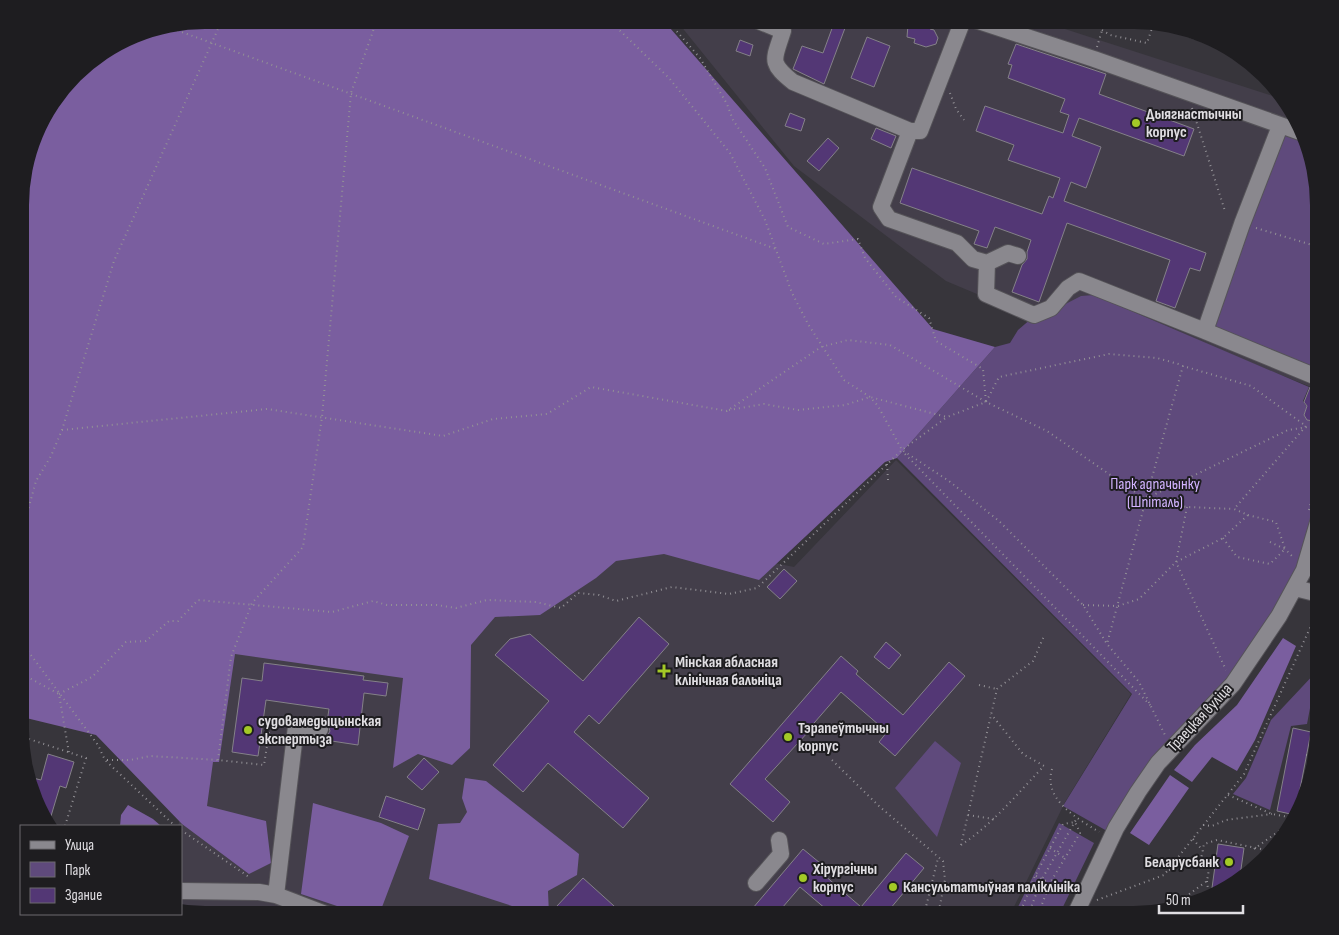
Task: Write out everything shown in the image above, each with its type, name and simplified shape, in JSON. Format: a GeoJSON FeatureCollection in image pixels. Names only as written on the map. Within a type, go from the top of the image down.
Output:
{"type":"FeatureCollection","features":[{"type":"Feature","properties":{"kind":"street"},"geometry":{"type":"LineString","coordinates":[[778,29],[783,31],[774,60],[778,70],[793,82],[910,131],[920,131],[960,29]]}},
{"type":"Feature","properties":{"kind":"street"},"geometry":{"type":"LineString","coordinates":[[1002,29],[1094,59],[1294,130]]}},
{"type":"Feature","properties":{"kind":"street"},"geometry":{"type":"LineString","coordinates":[[1205,331],[1242,224],[1280,126]]}},
{"type":"Feature","properties":{"kind":"street"},"geometry":{"type":"LineString","coordinates":[[910,131],[881,208],[883,213],[889,219],[957,243],[973,259],[987,263],[1008,253],[1018,256]]}},
{"type":"Feature","properties":{"kind":"street"},"geometry":{"type":"LineString","coordinates":[[987,263],[986,294],[1034,315],[1051,308],[1068,288],[1079,281],[1310,374]]}},
{"type":"Feature","properties":{"kind":"street","name":"Траецкая вуліца"},"geometry":{"type":"LineString","coordinates":[[1079,906],[1116,828],[1138,792],[1158,763],[1241,674],[1279,616],[1304,570],[1310,535]]}},
{"type":"Feature","properties":{"kind":"street"},"geometry":{"type":"LineString","coordinates":[[1294,588],[1310,592]]}},
{"type":"Feature","properties":{"kind":"street"},"geometry":{"type":"LineString","coordinates":[[276,895],[296,726],[320,729]]}},
{"type":"Feature","properties":{"kind":"street"},"geometry":{"type":"LineString","coordinates":[[756,884],[781,854],[779,840]]}},
{"type":"Feature","properties":{"kind":"street"},"geometry":{"type":"LineString","coordinates":[[182,891],[232,890],[276,895],[305,906]]}},
{"type":"Feature","properties":{"kind":"path"},"geometry":{"type":"LineString","coordinates":[[29,506],[36,481],[62,430],[114,260],[218,29]]}},
{"type":"Feature","properties":{"kind":"path"},"geometry":{"type":"LineString","coordinates":[[218,760],[232,657],[252,603],[304,547],[322,418],[351,93],[374,29]]}},
{"type":"Feature","properties":{"kind":"path"},"geometry":{"type":"LineString","coordinates":[[618,29],[668,78],[730,153],[765,220],[792,293],[821,347],[844,380],[870,397],[878,406],[902,450],[1155,712]]}},
{"type":"Feature","properties":{"kind":"path"},"geometry":{"type":"LineString","coordinates":[[675,29],[700,58],[727,104],[733,120],[765,168],[788,227],[824,244],[858,239],[865,258],[896,297],[929,318],[936,341],[983,368],[986,402]]}},
{"type":"Feature","properties":{"kind":"path"},"geometry":{"type":"LineString","coordinates":[[1094,59],[1102,30],[1110,35],[1147,43],[1152,29]]}},
{"type":"Feature","properties":{"kind":"path"},"geometry":{"type":"LineString","coordinates":[[177,31],[776,249]]}},
{"type":"Feature","properties":{"kind":"path"},"geometry":{"type":"LineString","coordinates":[[943,72],[956,109],[964,120]]}},
{"type":"Feature","properties":{"kind":"path"},"geometry":{"type":"LineString","coordinates":[[1187,92],[1226,211]]}},
{"type":"Feature","properties":{"kind":"path"},"geometry":{"type":"LineString","coordinates":[[1242,224],[1310,243]]}},
{"type":"Feature","properties":{"kind":"path"},"geometry":{"type":"LineString","coordinates":[[727,411],[821,347],[848,340],[890,345],[986,402],[1048,431],[1145,499],[1187,507],[1234,509],[1248,515],[1276,522],[1285,549]]}},
{"type":"Feature","properties":{"kind":"path"},"geometry":{"type":"LineString","coordinates":[[59,694],[92,677],[126,642],[146,641],[168,621],[178,621],[198,600],[252,603],[332,612],[373,601],[387,604],[437,605],[456,608],[487,600],[536,602],[561,608],[578,593],[599,595],[616,601],[672,587],[729,594],[757,588],[902,450],[948,417],[986,402],[1000,377],[1054,368],[1109,354],[1157,358],[1251,386],[1306,426]]}},
{"type":"Feature","properties":{"kind":"path"},"geometry":{"type":"LineString","coordinates":[[1107,644],[1145,499],[1183,366]]}},
{"type":"Feature","properties":{"kind":"path"},"geometry":{"type":"LineString","coordinates":[[62,430],[267,409],[442,436],[493,419],[547,414],[591,387],[727,411],[764,404],[798,410],[845,405],[870,397],[948,417]]}},
{"type":"Feature","properties":{"kind":"path"},"geometry":{"type":"LineString","coordinates":[[1234,509],[1306,426]]}},
{"type":"Feature","properties":{"kind":"path"},"geometry":{"type":"LineString","coordinates":[[1145,499],[1288,430],[1310,426]]}},
{"type":"Feature","properties":{"kind":"path"},"geometry":{"type":"LineString","coordinates":[[902,450],[949,481],[999,521],[1083,605],[1107,644],[1139,682],[1166,738],[1170,735]]}},
{"type":"Feature","properties":{"kind":"path"},"geometry":{"type":"LineString","coordinates":[[888,464],[888,480]]}},
{"type":"Feature","properties":{"kind":"path"},"geometry":{"type":"LineString","coordinates":[[1187,507],[1176,562],[1228,673],[1232,667]]}},
{"type":"Feature","properties":{"kind":"path"},"geometry":{"type":"LineString","coordinates":[[1083,605],[1118,606],[1139,599],[1176,562],[1223,538],[1248,515]]}},
{"type":"Feature","properties":{"kind":"path"},"geometry":{"type":"LineString","coordinates":[[1223,538],[1237,557],[1270,564],[1285,549]]}},
{"type":"Feature","properties":{"kind":"path"},"geometry":{"type":"LineString","coordinates":[[1270,542],[1285,549],[1304,570]]}},
{"type":"Feature","properties":{"kind":"path"},"geometry":{"type":"LineString","coordinates":[[1095,901],[1164,875],[1228,795],[1244,774],[1310,628]]}},
{"type":"Feature","properties":{"kind":"path"},"geometry":{"type":"LineString","coordinates":[[991,714],[1023,754],[1044,766],[994,820],[961,845],[968,815],[991,714],[997,688],[1033,661],[1044,636]]}},
{"type":"Feature","properties":{"kind":"path"},"geometry":{"type":"LineString","coordinates":[[29,652],[98,744],[105,760],[174,825]]}},
{"type":"Feature","properties":{"kind":"path"},"geometry":{"type":"LineString","coordinates":[[29,678],[59,694]]}},
{"type":"Feature","properties":{"kind":"path"},"geometry":{"type":"LineString","coordinates":[[978,685],[997,688]]}},
{"type":"Feature","properties":{"kind":"path"},"geometry":{"type":"LineString","coordinates":[[59,694],[69,753]]}},
{"type":"Feature","properties":{"kind":"path"},"geometry":{"type":"LineString","coordinates":[[105,760],[130,760],[150,756],[264,765],[271,720],[267,715]]}},
{"type":"Feature","properties":{"kind":"path"},"geometry":{"type":"LineString","coordinates":[[29,739],[86,758],[64,825]]}},
{"type":"Feature","properties":{"kind":"path"},"geometry":{"type":"LineString","coordinates":[[832,760],[880,807],[943,861],[944,880],[940,906]]}},
{"type":"Feature","properties":{"kind":"path"},"geometry":{"type":"LineString","coordinates":[[1052,769],[1049,780],[1051,790],[1077,818],[1101,833],[1104,827]]}},
{"type":"Feature","properties":{"kind":"path"},"geometry":{"type":"LineString","coordinates":[[1228,795],[1272,814],[1287,818]]}},
{"type":"Feature","properties":{"kind":"path"},"geometry":{"type":"LineString","coordinates":[[1203,825],[1212,826],[1226,820],[1272,814]]}},
{"type":"Feature","properties":{"kind":"path"},"geometry":{"type":"LineString","coordinates":[[968,815],[994,820]]}},
{"type":"Feature","properties":{"kind":"path"},"geometry":{"type":"LineString","coordinates":[[1031,906],[1042,879],[1077,818]]}},
{"type":"Feature","properties":{"kind":"path"},"geometry":{"type":"LineString","coordinates":[[1022,906],[1035,876],[1063,824],[1074,822]]}},
{"type":"Feature","properties":{"kind":"path"},"geometry":{"type":"LineString","coordinates":[[1042,906],[1050,882],[1080,832],[1074,822]]}},
{"type":"Feature","properties":{"kind":"path"},"geometry":{"type":"LineString","coordinates":[[1254,849],[1280,830]]}},
{"type":"Feature","properties":{"kind":"path"},"geometry":{"type":"LineString","coordinates":[[182,831],[251,879]]}},
{"type":"Feature","properties":{"kind":"path"},"geometry":{"type":"LineString","coordinates":[[1192,838],[1203,851]]}},
{"type":"Feature","properties":{"kind":"path"},"geometry":{"type":"LineString","coordinates":[[1208,890],[1209,869],[1201,860],[1204,844],[1217,840],[1263,850]]}},
{"type":"Feature","properties":{"kind":"path"},"geometry":{"type":"LineString","coordinates":[[1050,848],[1065,858]]}},
{"type":"Feature","properties":{"kind":"path"},"geometry":{"type":"LineString","coordinates":[[926,906],[938,858]]}},
{"type":"Feature","properties":{"kind":"path"},"geometry":{"type":"LineString","coordinates":[[1168,870],[1203,862]]}},
{"type":"Feature","properties":{"kind":"path"},"geometry":{"type":"LineString","coordinates":[[1035,876],[1050,882]]}},
{"type":"Feature","properties":{"kind":"path"},"geometry":{"type":"LineString","coordinates":[[1183,899],[1207,881]]}},
{"type":"Feature","properties":{"kind":"path"},"geometry":{"type":"LineString","coordinates":[[924,906],[927,903]]}},
{"type":"Feature","properties":{"kind":"shaded area"},"geometry":{"type":"Polygon","coordinates":[[[193,29],[671,29],[933,329],[995,347],[897,458],[885,462],[759,580],[664,554],[616,561],[596,578],[540,615],[495,617],[471,645],[470,748],[452,765],[418,754],[393,768],[403,678],[235,654],[219,762],[213,762],[207,806],[266,821],[271,863],[249,874],[182,824],[96,735],[29,719],[29,193],[32,170],[42,137],[52,116],[65,97],[97,65],[116,52],[137,42],[170,32],[193,29]]]}},
{"type":"Feature","properties":{"kind":"shaded area"},"geometry":{"type":"Polygon","coordinates":[[[683,29],[1065,29],[1273,96],[1297,137],[1309,181],[1310,387],[1111,306],[1048,324],[946,281],[794,166],[683,29]]]}},
{"type":"Feature","properties":{"kind":"shaded area","name":"Мінская абласная клінічная бальніца"},"geometry":{"type":"Polygon","coordinates":[[[896,460],[1131,694],[1065,802],[1014,906],[182,905],[182,825],[178,825],[227,648],[639,536],[794,567],[896,460]]]}},
{"type":"Feature","properties":{"kind":"shaded area"},"geometry":{"type":"Polygon","coordinates":[[[1283,638],[1296,646],[1255,740],[1237,771],[1212,757],[1192,782],[1174,770],[1195,745],[1237,705],[1283,638]]]}},
{"type":"Feature","properties":{"kind":"shaded area"},"geometry":{"type":"Polygon","coordinates":[[[1170,775],[1189,788],[1149,845],[1130,833],[1170,775]]]}},
{"type":"Feature","properties":{"kind":"shaded area"},"geometry":{"type":"Polygon","coordinates":[[[465,778],[486,781],[579,854],[577,875],[548,891],[549,906],[512,906],[429,879],[438,824],[460,823],[467,812],[462,798],[465,778]]]}},
{"type":"Feature","properties":{"kind":"shaded area"},"geometry":{"type":"Polygon","coordinates":[[[313,803],[381,823],[409,836],[382,906],[337,906],[301,894],[313,803]]]}},
{"type":"Feature","properties":{"kind":"shaded area"},"geometry":{"type":"Polygon","coordinates":[[[128,805],[160,825],[120,825],[121,815],[128,805]]]}},
{"type":"Feature","properties":{"kind":"green space"},"geometry":{"type":"Polygon","coordinates":[[[1284,124],[1292,127],[1301,148],[1307,170],[1310,193],[1310,369],[1211,327],[1284,124]]]}},
{"type":"Feature","properties":{"kind":"green space","name":"Парк адпачынку (Шпіталь)"},"geometry":{"type":"Polygon","coordinates":[[[1094,295],[1309,387],[1303,401],[1307,407],[1304,415],[1310,421],[1310,524],[1290,589],[1234,671],[1140,776],[1107,831],[1063,806],[1132,694],[897,458],[995,347],[1010,343],[1018,330],[1032,318],[1052,311],[1081,296],[1094,295]]]}},
{"type":"Feature","properties":{"kind":"green space"},"geometry":{"type":"Polygon","coordinates":[[[1310,678],[1310,708],[1307,724],[1291,726],[1270,810],[1233,794],[1246,778],[1271,720],[1310,678]]]}},
{"type":"Feature","properties":{"kind":"green space"},"geometry":{"type":"Polygon","coordinates":[[[935,741],[961,763],[937,837],[895,788],[935,741]]]}},
{"type":"Feature","properties":{"kind":"green space"},"geometry":{"type":"Polygon","coordinates":[[[1059,823],[1094,843],[1063,906],[1018,906],[1059,823]]]}},
{"type":"Feature","properties":{"kind":"building"},"geometry":{"type":"Polygon","coordinates":[[[832,29],[845,29],[824,84],[793,69],[802,46],[823,53],[832,29]]]}},
{"type":"Feature","properties":{"kind":"building"},"geometry":{"type":"Polygon","coordinates":[[[908,29],[930,29],[934,30],[938,38],[936,44],[926,47],[914,43],[915,39],[907,37],[908,29]]]}},
{"type":"Feature","properties":{"kind":"building"},"geometry":{"type":"Polygon","coordinates":[[[867,37],[890,46],[874,87],[851,78],[867,37]]]}},
{"type":"Feature","properties":{"kind":"building"},"geometry":{"type":"Polygon","coordinates":[[[740,40],[753,45],[750,56],[736,51],[740,40]]]}},
{"type":"Feature","properties":{"kind":"building"},"geometry":{"type":"Polygon","coordinates":[[[1016,44],[1106,74],[1099,94],[1194,129],[1184,156],[1079,118],[1072,136],[1101,147],[1086,188],[1071,182],[1064,201],[1206,253],[1200,271],[1190,268],[1175,308],[1156,301],[1170,260],[1067,223],[1039,302],[1012,292],[1022,265],[1027,259],[1031,240],[995,227],[987,248],[974,244],[979,231],[900,203],[912,168],[1042,214],[1049,196],[1053,198],[1060,178],[1008,160],[1014,145],[976,131],[985,106],[1063,133],[1069,115],[1060,112],[1065,99],[1008,78],[1012,65],[1008,64],[1016,44]]]}},
{"type":"Feature","properties":{"kind":"building"},"geometry":{"type":"Polygon","coordinates":[[[790,113],[805,119],[801,131],[785,126],[790,113]]]}},
{"type":"Feature","properties":{"kind":"building"},"geometry":{"type":"Polygon","coordinates":[[[876,128],[896,136],[891,148],[871,139],[876,128]]]}},
{"type":"Feature","properties":{"kind":"building"},"geometry":{"type":"Polygon","coordinates":[[[828,138],[839,148],[819,171],[807,161],[828,138]]]}},
{"type":"Feature","properties":{"kind":"building"},"geometry":{"type":"Polygon","coordinates":[[[1310,387],[1310,420],[1307,420],[1304,415],[1307,406],[1304,402],[1310,387]]]}},
{"type":"Feature","properties":{"kind":"building"},"geometry":{"type":"Polygon","coordinates":[[[784,569],[797,581],[780,599],[767,587],[784,569]]]}},
{"type":"Feature","properties":{"kind":"building"},"geometry":{"type":"Polygon","coordinates":[[[639,617],[669,644],[599,724],[589,715],[574,732],[649,798],[623,828],[548,763],[523,792],[493,765],[549,701],[495,655],[510,639],[530,634],[583,681],[639,617]]]}},
{"type":"Feature","properties":{"kind":"building"},"geometry":{"type":"Polygon","coordinates":[[[886,642],[901,655],[889,669],[874,657],[886,642]]]}},
{"type":"Feature","properties":{"kind":"building","name":"Тэрапеўтычны корпус"},"geometry":{"type":"Polygon","coordinates":[[[841,656],[858,671],[856,674],[903,715],[949,662],[965,676],[895,756],[879,742],[887,732],[841,692],[809,731],[765,779],[790,802],[773,822],[730,784],[841,656]]]}},
{"type":"Feature","properties":{"kind":"building"},"geometry":{"type":"Polygon","coordinates":[[[264,663],[364,676],[363,680],[388,683],[386,696],[364,693],[358,745],[325,740],[330,731],[327,722],[329,709],[266,700],[258,756],[232,752],[242,678],[262,681],[264,663]]]}},
{"type":"Feature","properties":{"kind":"building"},"geometry":{"type":"Polygon","coordinates":[[[1293,728],[1310,732],[1297,798],[1289,814],[1277,811],[1293,728]]]}},
{"type":"Feature","properties":{"kind":"building"},"geometry":{"type":"Polygon","coordinates":[[[48,754],[74,762],[66,788],[60,786],[51,816],[42,798],[36,779],[41,780],[48,754]]]}},
{"type":"Feature","properties":{"kind":"building"},"geometry":{"type":"Polygon","coordinates":[[[424,758],[439,772],[422,790],[407,777],[424,758]]]}},
{"type":"Feature","properties":{"kind":"building"},"geometry":{"type":"Polygon","coordinates":[[[386,796],[425,809],[418,830],[379,817],[386,796]]]}},
{"type":"Feature","properties":{"kind":"building","name":"Беларусбанк"},"geometry":{"type":"Polygon","coordinates":[[[1218,844],[1244,848],[1241,871],[1212,888],[1218,844]]]}},
{"type":"Feature","properties":{"kind":"building","name":"Хірургічны корпус"},"geometry":{"type":"Polygon","coordinates":[[[803,849],[820,863],[816,868],[860,906],[822,906],[800,887],[784,906],[755,906],[803,849]]]}},
{"type":"Feature","properties":{"kind":"building","name":"Хірургічны корпус"},"geometry":{"type":"Polygon","coordinates":[[[906,853],[924,868],[892,906],[862,906],[906,853]]]}},
{"type":"Feature","properties":{"kind":"building"},"geometry":{"type":"Polygon","coordinates":[[[583,878],[614,906],[557,906],[583,878]]]}},
{"type":"Feature","properties":{"kind":"place","name":"Дыягнастычны корпус"},"geometry":{"type":"Point","coordinates":[1136,123]}},
{"type":"Feature","properties":{"kind":"place","name":"Мінская абласная клінічная бальніца"},"geometry":{"type":"Point","coordinates":[664,671]}},
{"type":"Feature","properties":{"kind":"place","name":"судовамедыцынская экспертыза"},"geometry":{"type":"Point","coordinates":[248,730]}},
{"type":"Feature","properties":{"kind":"place","name":"Тэрапеўтычны корпус"},"geometry":{"type":"Point","coordinates":[788,737]}},
{"type":"Feature","properties":{"kind":"place","name":"Беларусбанк"},"geometry":{"type":"Point","coordinates":[1229,862]}},
{"type":"Feature","properties":{"kind":"place","name":"Хірургічны корпус"},"geometry":{"type":"Point","coordinates":[803,878]}},
{"type":"Feature","properties":{"kind":"place","name":"Кансультатыўная паліклініка"},"geometry":{"type":"Point","coordinates":[893,887]}}]}
